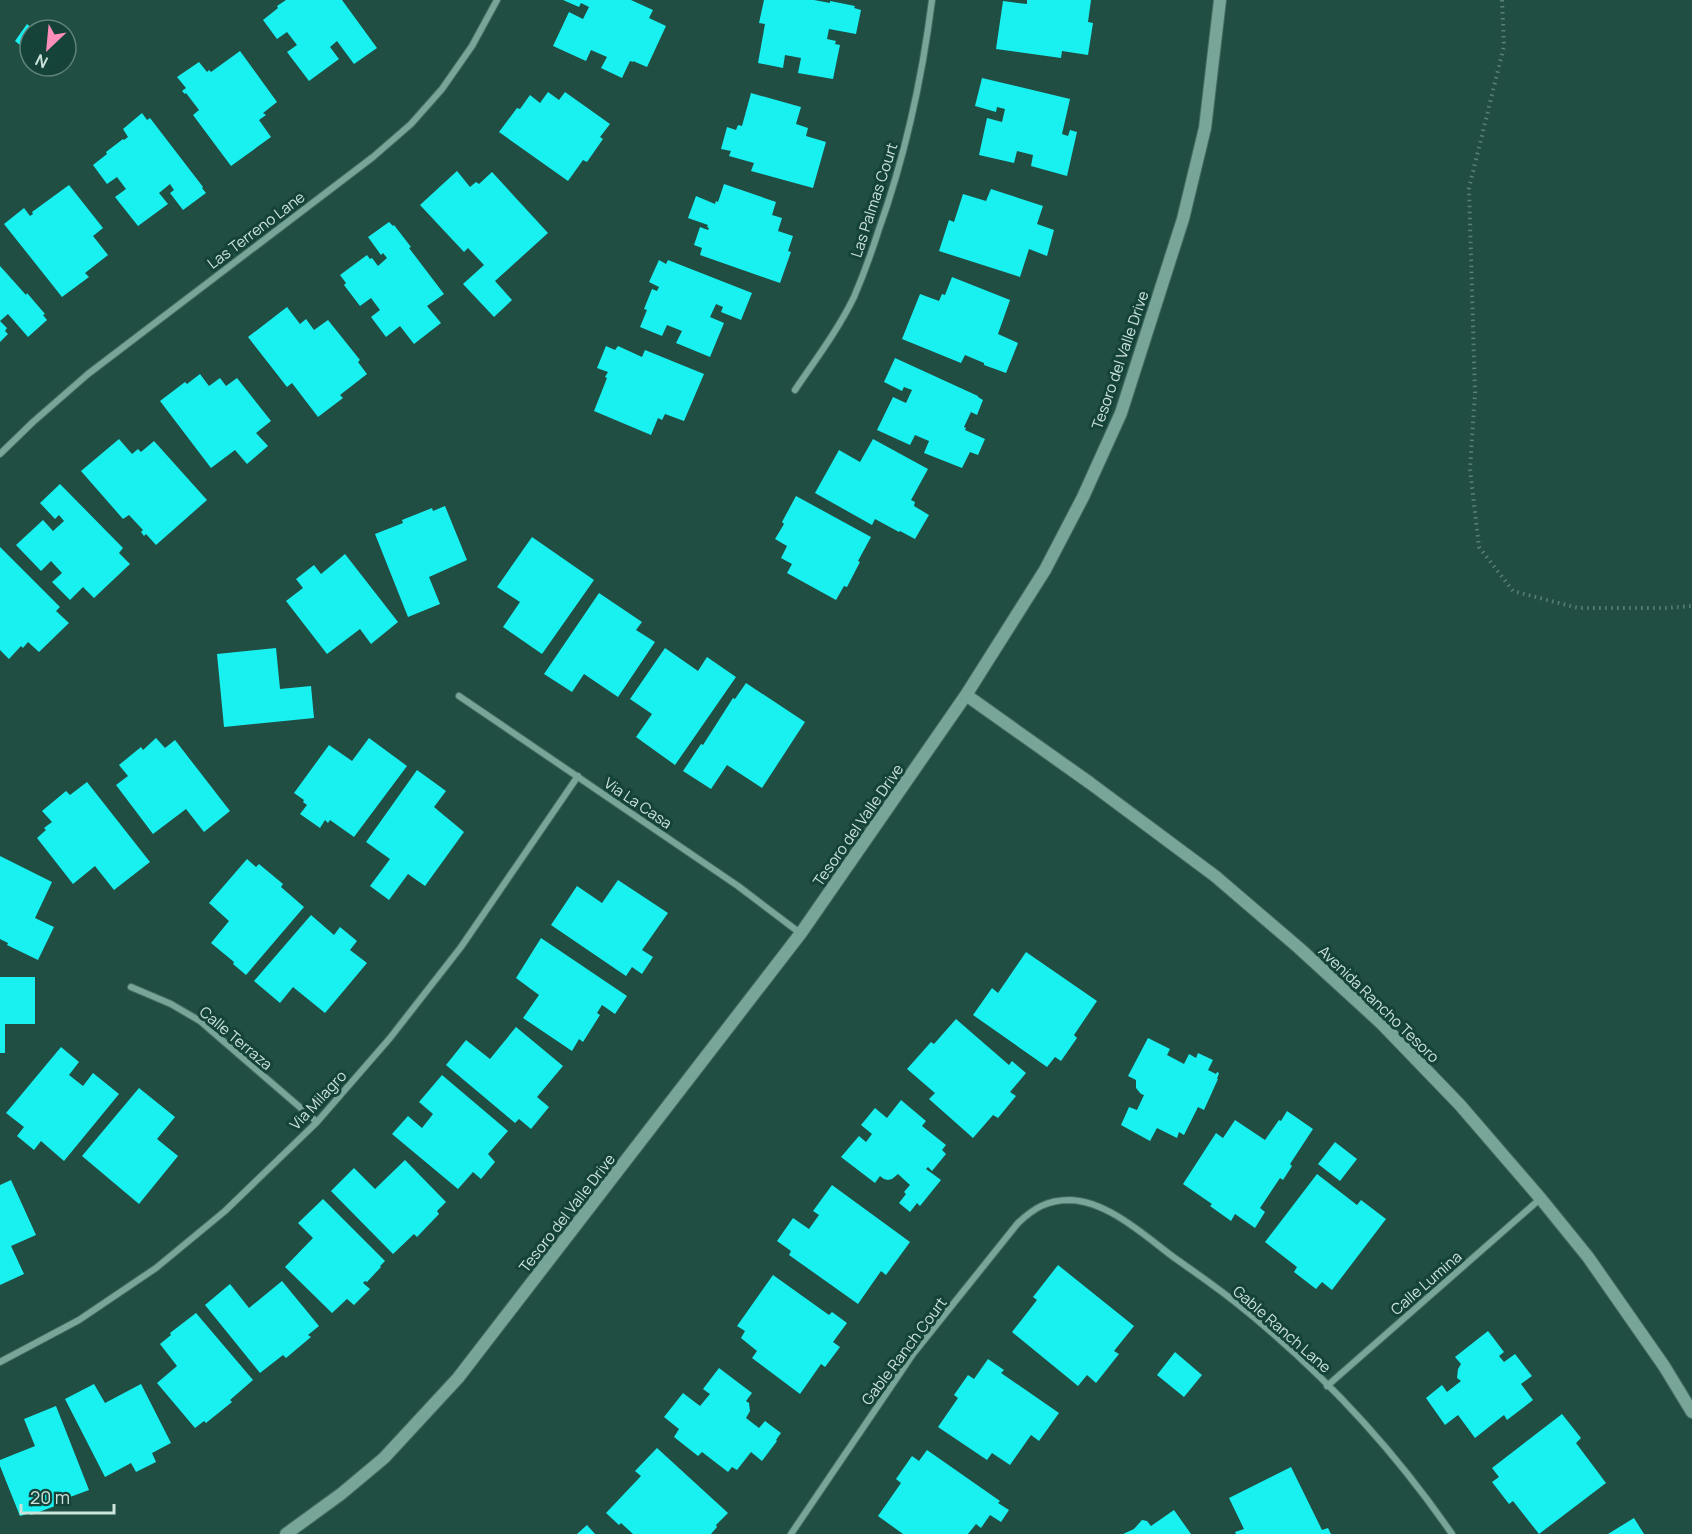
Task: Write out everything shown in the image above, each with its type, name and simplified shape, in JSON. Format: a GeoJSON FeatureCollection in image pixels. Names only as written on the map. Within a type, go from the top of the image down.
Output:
{"type":"FeatureCollection","features":[{"type":"Feature","properties":{"kind":"street","name":"Las Terreno Lane"},"geometry":{"type":"LineString","coordinates":[[0,454],[88,374],[373,157],[411,124],[442,89],[472,46],[497,0]]}},
{"type":"Feature","properties":{"kind":"street","name":"Las Palmas Court"},"geometry":{"type":"LineString","coordinates":[[795,390],[839,325],[854,296],[876,240],[907,135],[926,51],[932,0]]}},
{"type":"Feature","properties":{"kind":"street","name":"Tesoro del Valle Drive"},"geometry":{"type":"LineString","coordinates":[[286,1534],[341,1494],[384,1458],[458,1378],[801,933],[966,695],[1045,570],[1083,497],[1121,413],[1183,219],[1206,116],[1220,0]]}},
{"type":"Feature","properties":{"kind":"street","name":"Avenida Rancho Tesoro"},"geometry":{"type":"LineString","coordinates":[[966,695],[1215,876],[1381,1023],[1460,1105],[1588,1257],[1664,1366],[1692,1412]]}},
{"type":"Feature","properties":{"kind":"street","name":"Via La Casa"},"geometry":{"type":"LineString","coordinates":[[459,696],[738,886],[801,933]]}},
{"type":"Feature","properties":{"kind":"street","name":"Via Milagro"},"geometry":{"type":"LineString","coordinates":[[0,1362],[79,1320],[156,1268],[225,1211],[317,1122],[390,1038],[461,947],[578,776]]}},
{"type":"Feature","properties":{"kind":"street","name":"Calle Terraza"},"geometry":{"type":"LineString","coordinates":[[131,987],[171,1004],[200,1021],[317,1122]]}},
{"type":"Feature","properties":{"kind":"street","name":"Calle Lumina"},"geometry":{"type":"LineString","coordinates":[[1327,1386],[1541,1199]]}},
{"type":"Feature","properties":{"kind":"street","name":"Gable Ranch Lane"},"geometry":{"type":"LineString","coordinates":[[1054,1201],[1072,1200],[1090,1204],[1126,1221],[1235,1302],[1288,1348],[1367,1428],[1434,1508],[1452,1534]]}},
{"type":"Feature","properties":{"kind":"street","name":"Gable Ranch Court"},"geometry":{"type":"LineString","coordinates":[[791,1534],[914,1354],[1018,1223],[1033,1209],[1054,1201]]}},
{"type":"Feature","properties":{"kind":"path"},"geometry":{"type":"LineString","coordinates":[[1502,0],[1504,46],[1469,189],[1475,393],[1470,469],[1479,547],[1513,591],[1578,608],[1692,606]]}},
{"type":"Feature","properties":{"kind":"building"},"geometry":{"type":"Polygon","coordinates":[[[286,0],[342,0],[377,48],[354,64],[337,41],[330,47],[339,59],[309,81],[287,52],[297,45],[287,32],[277,39],[263,20],[286,0]]]}},
{"type":"Feature","properties":{"kind":"building"},"geometry":{"type":"Polygon","coordinates":[[[563,0],[631,0],[653,10],[649,18],[666,26],[647,67],[630,61],[622,78],[601,68],[607,57],[591,50],[586,61],[553,46],[569,12],[583,19],[589,7],[581,3],[579,7],[563,0]]]}},
{"type":"Feature","properties":{"kind":"building"},"geometry":{"type":"Polygon","coordinates":[[[764,0],[814,0],[830,3],[830,1],[855,6],[854,8],[861,10],[856,34],[829,29],[827,39],[836,41],[835,44],[840,45],[833,79],[798,73],[801,58],[785,55],[783,68],[758,63],[765,24],[759,23],[764,0]]]}},
{"type":"Feature","properties":{"kind":"building"},"geometry":{"type":"Polygon","coordinates":[[[1027,0],[1091,0],[1088,22],[1093,23],[1088,55],[1062,51],[1061,58],[996,49],[1003,1],[1027,4],[1027,0]]]}},
{"type":"Feature","properties":{"kind":"building"},"geometry":{"type":"Polygon","coordinates":[[[240,51],[277,102],[263,113],[266,115],[259,120],[271,137],[231,166],[193,115],[199,110],[182,91],[186,88],[177,77],[199,62],[207,72],[209,70],[211,72],[240,51]]]}},
{"type":"Feature","properties":{"kind":"building"},"geometry":{"type":"Polygon","coordinates":[[[982,78],[1070,99],[1062,134],[1068,136],[1070,130],[1077,132],[1067,176],[1031,166],[1033,155],[1017,151],[1014,163],[979,155],[987,118],[1002,122],[1005,109],[997,107],[996,112],[975,106],[982,78]]]}},
{"type":"Feature","properties":{"kind":"building"},"geometry":{"type":"Polygon","coordinates":[[[548,92],[559,100],[565,92],[610,124],[600,137],[603,139],[587,162],[583,160],[568,181],[499,132],[530,95],[540,103],[548,92]]]}},
{"type":"Feature","properties":{"kind":"building"},"geometry":{"type":"Polygon","coordinates":[[[751,93],[801,107],[796,124],[808,128],[806,136],[826,142],[813,188],[751,171],[754,163],[729,156],[731,151],[721,149],[727,127],[736,130],[738,125],[742,126],[751,93]]]}},
{"type":"Feature","properties":{"kind":"building"},"geometry":{"type":"Polygon","coordinates":[[[142,113],[147,120],[150,118],[206,193],[183,210],[170,193],[174,190],[170,184],[159,193],[168,204],[138,226],[115,197],[126,189],[117,177],[107,184],[93,165],[107,154],[106,152],[128,137],[123,129],[142,113]]]}},
{"type":"Feature","properties":{"kind":"building"},"geometry":{"type":"Polygon","coordinates":[[[457,171],[470,187],[476,182],[479,184],[492,172],[548,233],[495,281],[512,300],[494,317],[463,284],[484,265],[468,248],[464,252],[420,205],[457,171]]]}},
{"type":"Feature","properties":{"kind":"building"},"geometry":{"type":"Polygon","coordinates":[[[724,184],[776,202],[772,215],[782,218],[778,231],[793,236],[788,251],[791,252],[780,283],[700,255],[702,248],[694,245],[700,227],[708,230],[709,228],[708,225],[688,218],[696,196],[715,204],[716,201],[718,202],[724,184]]]}},
{"type":"Feature","properties":{"kind":"building"},"geometry":{"type":"Polygon","coordinates":[[[69,185],[103,228],[93,236],[108,255],[85,273],[89,277],[62,297],[4,224],[24,208],[30,216],[32,212],[69,185]]]}},
{"type":"Feature","properties":{"kind":"building"},"geometry":{"type":"Polygon","coordinates":[[[991,189],[1043,206],[1037,224],[1054,230],[1047,256],[1029,249],[1020,277],[939,251],[949,220],[954,222],[963,194],[986,201],[991,189]]]}},
{"type":"Feature","properties":{"kind":"building"},"geometry":{"type":"Polygon","coordinates":[[[389,222],[411,247],[409,248],[444,294],[427,306],[441,323],[414,344],[400,326],[386,337],[371,317],[380,310],[371,298],[360,306],[344,285],[346,283],[340,275],[367,255],[378,266],[387,258],[383,253],[381,255],[368,237],[389,222]]]}},
{"type":"Feature","properties":{"kind":"building"},"geometry":{"type":"Polygon","coordinates":[[[659,260],[666,264],[668,260],[752,293],[741,320],[721,312],[723,307],[716,304],[710,317],[724,323],[710,357],[676,343],[682,331],[667,325],[662,336],[640,327],[652,289],[657,291],[659,287],[649,282],[659,260]]]}},
{"type":"Feature","properties":{"kind":"building"},"geometry":{"type":"Polygon","coordinates":[[[0,266],[45,314],[43,315],[47,320],[28,337],[8,314],[0,321],[0,266]]]}},
{"type":"Feature","properties":{"kind":"building"},"geometry":{"type":"Polygon","coordinates":[[[952,277],[1010,300],[998,334],[1018,343],[1006,373],[965,355],[961,363],[902,339],[920,294],[939,301],[942,294],[945,295],[952,277]]]}},
{"type":"Feature","properties":{"kind":"building"},"geometry":{"type":"Polygon","coordinates":[[[287,307],[300,324],[306,319],[314,330],[328,320],[360,360],[358,362],[367,374],[340,395],[343,398],[318,417],[292,383],[287,387],[248,337],[287,307]]]}},
{"type":"Feature","properties":{"kind":"building"},"geometry":{"type":"Polygon","coordinates":[[[0,321],[7,328],[5,331],[8,334],[0,342],[0,321]]]}},
{"type":"Feature","properties":{"kind":"building"},"geometry":{"type":"Polygon","coordinates":[[[606,346],[615,350],[618,346],[642,357],[645,350],[704,374],[684,421],[665,414],[662,420],[658,418],[651,435],[594,411],[607,378],[605,377],[608,372],[597,368],[606,346]]]}},
{"type":"Feature","properties":{"kind":"building"},"geometry":{"type":"Polygon","coordinates":[[[895,358],[983,400],[977,415],[971,412],[964,427],[965,430],[985,439],[978,455],[970,452],[962,468],[924,453],[929,441],[915,435],[910,445],[877,430],[893,397],[906,403],[912,390],[904,387],[902,391],[884,382],[895,358]]]}},
{"type":"Feature","properties":{"kind":"building"},"geometry":{"type":"Polygon","coordinates":[[[200,374],[209,386],[220,378],[226,386],[237,378],[271,421],[256,433],[268,446],[247,464],[235,450],[211,468],[160,401],[200,374]]]}},
{"type":"Feature","properties":{"kind":"building"},"geometry":{"type":"Polygon","coordinates":[[[119,439],[132,454],[138,449],[141,452],[154,441],[207,500],[156,545],[146,534],[144,536],[141,532],[143,530],[129,515],[123,519],[81,471],[119,439]]]}},
{"type":"Feature","properties":{"kind":"building"},"geometry":{"type":"Polygon","coordinates":[[[873,439],[928,469],[911,500],[915,502],[914,506],[929,515],[915,539],[875,519],[872,525],[815,493],[839,450],[860,462],[873,439]]]}},
{"type":"Feature","properties":{"kind":"building"},"geometry":{"type":"Polygon","coordinates":[[[60,484],[123,548],[119,553],[130,564],[94,598],[83,587],[70,600],[52,582],[62,573],[51,561],[41,571],[16,545],[43,520],[53,531],[64,521],[59,515],[55,519],[40,503],[60,484]]]}},
{"type":"Feature","properties":{"kind":"building"},"geometry":{"type":"Polygon","coordinates":[[[796,496],[871,537],[847,587],[844,586],[836,600],[787,573],[792,564],[781,558],[787,546],[775,539],[796,496]]]}},
{"type":"Feature","properties":{"kind":"building"},"geometry":{"type":"Polygon","coordinates":[[[445,506],[467,560],[429,577],[440,604],[408,617],[375,534],[432,508],[433,511],[445,506]]]}},
{"type":"Feature","properties":{"kind":"building"},"geometry":{"type":"Polygon","coordinates":[[[532,537],[594,580],[542,654],[503,627],[520,602],[497,587],[532,537]]]}},
{"type":"Feature","properties":{"kind":"building"},"geometry":{"type":"Polygon","coordinates":[[[0,547],[60,607],[56,611],[69,623],[39,652],[28,642],[9,659],[0,650],[0,547]]]}},
{"type":"Feature","properties":{"kind":"building"},"geometry":{"type":"Polygon","coordinates":[[[345,554],[398,622],[371,644],[360,629],[327,654],[286,601],[303,588],[296,579],[314,565],[321,574],[345,554]]]}},
{"type":"Feature","properties":{"kind":"building"},"geometry":{"type":"Polygon","coordinates":[[[599,593],[642,622],[636,630],[655,642],[618,697],[584,674],[572,692],[544,674],[599,593]]]}},
{"type":"Feature","properties":{"kind":"building"},"geometry":{"type":"Polygon","coordinates":[[[276,648],[280,689],[311,686],[314,718],[224,727],[217,654],[276,648]]]}},
{"type":"Feature","properties":{"kind":"building"},"geometry":{"type":"Polygon","coordinates":[[[665,648],[698,671],[707,657],[736,677],[675,765],[636,737],[652,714],[630,699],[665,648]]]}},
{"type":"Feature","properties":{"kind":"building"},"geometry":{"type":"Polygon","coordinates":[[[746,683],[805,722],[762,788],[727,765],[711,789],[683,771],[701,744],[703,745],[733,698],[735,699],[746,683]]]}},
{"type":"Feature","properties":{"kind":"building"},"geometry":{"type":"Polygon","coordinates":[[[156,738],[165,748],[175,740],[230,811],[204,832],[186,809],[153,834],[116,785],[128,776],[119,765],[141,747],[143,750],[156,738]]]}},
{"type":"Feature","properties":{"kind":"building"},"geometry":{"type":"Polygon","coordinates":[[[369,738],[407,766],[354,837],[330,820],[328,823],[325,820],[320,828],[300,814],[307,805],[294,793],[329,745],[352,761],[369,738]]]}},
{"type":"Feature","properties":{"kind":"building"},"geometry":{"type":"Polygon","coordinates":[[[417,770],[446,791],[434,807],[464,832],[425,886],[408,874],[389,900],[370,886],[390,859],[366,842],[417,770]]]}},
{"type":"Feature","properties":{"kind":"building"},"geometry":{"type":"Polygon","coordinates":[[[87,782],[150,862],[114,890],[95,866],[73,884],[37,838],[52,822],[42,811],[66,791],[70,795],[87,782]]]}},
{"type":"Feature","properties":{"kind":"building"},"geometry":{"type":"Polygon","coordinates":[[[0,856],[52,882],[35,918],[54,927],[38,960],[7,945],[8,943],[0,939],[0,856]]]}},
{"type":"Feature","properties":{"kind":"building"},"geometry":{"type":"Polygon","coordinates":[[[247,859],[256,867],[259,864],[283,884],[281,887],[304,907],[246,975],[211,943],[229,921],[209,903],[247,859]]]}},
{"type":"Feature","properties":{"kind":"building"},"geometry":{"type":"Polygon","coordinates":[[[618,880],[668,913],[642,950],[653,957],[642,974],[632,967],[626,976],[551,925],[577,886],[602,903],[618,880]]]}},
{"type":"Feature","properties":{"kind":"building"},"geometry":{"type":"Polygon","coordinates":[[[311,915],[334,935],[340,927],[357,941],[350,950],[367,963],[325,1013],[293,987],[280,1003],[254,981],[311,915]]]}},
{"type":"Feature","properties":{"kind":"building"},"geometry":{"type":"Polygon","coordinates":[[[541,938],[627,996],[615,1014],[602,1005],[597,1013],[600,1015],[583,1042],[579,1039],[572,1051],[523,1018],[539,995],[516,978],[541,938]]]}},
{"type":"Feature","properties":{"kind":"building"},"geometry":{"type":"Polygon","coordinates":[[[1026,952],[1097,1001],[1074,1035],[1077,1038],[1061,1061],[1055,1057],[1047,1067],[973,1015],[992,988],[998,993],[1026,952]]]}},
{"type":"Feature","properties":{"kind":"building"},"geometry":{"type":"Polygon","coordinates":[[[0,977],[35,977],[35,1024],[5,1024],[5,1053],[0,1053],[0,977]]]}},
{"type":"Feature","properties":{"kind":"building"},"geometry":{"type":"Polygon","coordinates":[[[956,1019],[1009,1065],[1012,1061],[1026,1073],[1010,1092],[1016,1096],[998,1118],[993,1115],[973,1138],[929,1099],[935,1093],[907,1069],[956,1019]]]}},
{"type":"Feature","properties":{"kind":"building"},"geometry":{"type":"Polygon","coordinates":[[[516,1027],[563,1066],[537,1097],[549,1107],[531,1129],[519,1119],[515,1123],[446,1065],[466,1040],[490,1059],[516,1027]]]}},
{"type":"Feature","properties":{"kind":"building"},"geometry":{"type":"Polygon","coordinates":[[[1148,1038],[1170,1049],[1167,1055],[1184,1064],[1189,1054],[1196,1058],[1198,1053],[1213,1060],[1208,1070],[1219,1073],[1204,1110],[1198,1107],[1184,1135],[1179,1132],[1177,1138],[1157,1128],[1150,1141],[1121,1125],[1129,1107],[1137,1110],[1144,1095],[1136,1088],[1136,1080],[1128,1076],[1148,1038]]]}},
{"type":"Feature","properties":{"kind":"building"},"geometry":{"type":"Polygon","coordinates":[[[61,1047],[79,1062],[69,1075],[83,1086],[93,1073],[119,1094],[64,1161],[41,1141],[34,1150],[17,1136],[24,1127],[6,1113],[61,1047]]]}},
{"type":"Feature","properties":{"kind":"building"},"geometry":{"type":"Polygon","coordinates":[[[442,1075],[508,1131],[488,1154],[495,1162],[481,1179],[473,1172],[458,1189],[392,1134],[408,1116],[422,1128],[433,1114],[419,1102],[442,1075]]]}},
{"type":"Feature","properties":{"kind":"building"},"geometry":{"type":"Polygon","coordinates":[[[139,1088],[175,1117],[157,1139],[178,1156],[139,1204],[82,1156],[139,1088]]]}},
{"type":"Feature","properties":{"kind":"building"},"geometry":{"type":"Polygon","coordinates":[[[901,1100],[926,1121],[922,1126],[946,1145],[942,1150],[946,1154],[932,1171],[928,1167],[926,1169],[941,1180],[920,1206],[917,1203],[910,1212],[899,1203],[910,1185],[898,1174],[888,1180],[880,1176],[875,1183],[841,1157],[859,1136],[866,1142],[872,1134],[861,1125],[875,1108],[887,1118],[901,1100]]]}},
{"type":"Feature","properties":{"kind":"building"},"geometry":{"type":"Polygon","coordinates":[[[1287,1111],[1313,1129],[1290,1164],[1292,1166],[1283,1180],[1280,1178],[1260,1208],[1265,1212],[1255,1228],[1235,1214],[1231,1221],[1210,1206],[1212,1204],[1183,1184],[1216,1133],[1223,1138],[1235,1120],[1265,1140],[1287,1111]]]}},
{"type":"Feature","properties":{"kind":"building"},"geometry":{"type":"Polygon","coordinates":[[[1335,1142],[1357,1159],[1340,1181],[1318,1164],[1335,1142]]]}},
{"type":"Feature","properties":{"kind":"building"},"geometry":{"type":"Polygon","coordinates":[[[405,1160],[446,1202],[437,1211],[439,1214],[417,1237],[414,1234],[393,1254],[331,1191],[354,1168],[375,1189],[405,1160]]]}},
{"type":"Feature","properties":{"kind":"building"},"geometry":{"type":"Polygon","coordinates":[[[1317,1174],[1357,1205],[1361,1200],[1386,1219],[1332,1290],[1322,1282],[1316,1289],[1294,1272],[1297,1267],[1265,1242],[1317,1174]]]}},
{"type":"Feature","properties":{"kind":"building"},"geometry":{"type":"Polygon","coordinates":[[[11,1180],[36,1235],[11,1246],[24,1274],[0,1285],[0,1185],[11,1180]]]}},
{"type":"Feature","properties":{"kind":"building"},"geometry":{"type":"Polygon","coordinates":[[[832,1185],[910,1242],[886,1275],[881,1271],[858,1304],[789,1255],[791,1251],[777,1241],[793,1218],[809,1229],[819,1215],[813,1211],[832,1185]]]}},
{"type":"Feature","properties":{"kind":"building"},"geometry":{"type":"Polygon","coordinates":[[[323,1199],[385,1261],[367,1282],[363,1283],[370,1289],[354,1305],[347,1299],[332,1313],[285,1267],[313,1238],[298,1223],[323,1199]]]}},
{"type":"Feature","properties":{"kind":"building"},"geometry":{"type":"Polygon","coordinates":[[[1058,1265],[1134,1326],[1114,1351],[1119,1354],[1096,1383],[1087,1375],[1078,1386],[1012,1332],[1037,1300],[1033,1297],[1058,1265]]]}},
{"type":"Feature","properties":{"kind":"building"},"geometry":{"type":"Polygon","coordinates":[[[773,1275],[829,1315],[832,1312],[847,1323],[833,1342],[840,1347],[825,1367],[821,1364],[800,1394],[752,1358],[757,1351],[741,1338],[745,1331],[737,1326],[773,1275]]]}},
{"type":"Feature","properties":{"kind":"building"},"geometry":{"type":"Polygon","coordinates":[[[282,1281],[319,1326],[308,1335],[311,1337],[286,1358],[283,1355],[260,1373],[205,1305],[230,1284],[249,1308],[282,1281]]]}},
{"type":"Feature","properties":{"kind":"building"},"geometry":{"type":"Polygon","coordinates":[[[196,1313],[253,1380],[230,1400],[232,1402],[206,1423],[204,1421],[195,1428],[157,1383],[177,1366],[160,1344],[171,1335],[170,1333],[196,1313]]]}},
{"type":"Feature","properties":{"kind":"building"},"geometry":{"type":"Polygon","coordinates":[[[1488,1331],[1504,1352],[1499,1356],[1504,1362],[1515,1354],[1532,1376],[1521,1384],[1533,1400],[1507,1420],[1504,1415],[1475,1438],[1458,1415],[1445,1425],[1426,1398],[1442,1385],[1447,1392],[1461,1381],[1457,1378],[1461,1364],[1455,1357],[1488,1331]]]}},
{"type":"Feature","properties":{"kind":"building"},"geometry":{"type":"Polygon","coordinates":[[[1175,1352],[1202,1375],[1184,1397],[1157,1375],[1175,1352]]]}},
{"type":"Feature","properties":{"kind":"building"},"geometry":{"type":"Polygon","coordinates":[[[988,1359],[1004,1370],[1001,1373],[1059,1413],[1039,1441],[1031,1435],[1010,1465],[992,1453],[987,1460],[938,1427],[958,1398],[954,1395],[968,1375],[974,1379],[988,1359]]]}},
{"type":"Feature","properties":{"kind":"building"},"geometry":{"type":"Polygon","coordinates":[[[719,1368],[752,1393],[746,1401],[749,1403],[750,1411],[746,1418],[759,1428],[765,1421],[781,1433],[762,1461],[751,1452],[737,1470],[732,1467],[728,1472],[702,1452],[698,1456],[674,1437],[679,1429],[664,1417],[683,1393],[700,1406],[710,1394],[703,1389],[719,1368]]]}},
{"type":"Feature","properties":{"kind":"building"},"geometry":{"type":"Polygon","coordinates":[[[94,1384],[105,1403],[141,1384],[171,1443],[152,1453],[156,1462],[136,1472],[131,1463],[105,1477],[65,1399],[94,1384]]]}},
{"type":"Feature","properties":{"kind":"building"},"geometry":{"type":"Polygon","coordinates":[[[56,1406],[89,1490],[62,1500],[63,1503],[31,1515],[30,1513],[20,1516],[0,1466],[0,1460],[35,1446],[24,1419],[56,1406]]]}},
{"type":"Feature","properties":{"kind":"building"},"geometry":{"type":"Polygon","coordinates":[[[1562,1414],[1581,1438],[1576,1443],[1606,1483],[1539,1534],[1513,1501],[1509,1504],[1492,1482],[1499,1477],[1492,1468],[1562,1414]]]}},
{"type":"Feature","properties":{"kind":"building"},"geometry":{"type":"Polygon","coordinates":[[[657,1448],[728,1513],[711,1534],[633,1534],[606,1513],[641,1476],[635,1471],[657,1448]]]}},
{"type":"Feature","properties":{"kind":"building"},"geometry":{"type":"Polygon","coordinates":[[[927,1450],[1000,1501],[998,1503],[1009,1510],[1001,1522],[990,1515],[981,1528],[976,1524],[968,1534],[903,1534],[878,1516],[901,1483],[896,1479],[912,1456],[919,1461],[927,1450]]]}},
{"type":"Feature","properties":{"kind":"building"},"geometry":{"type":"Polygon","coordinates":[[[1291,1467],[1322,1530],[1328,1528],[1331,1534],[1236,1534],[1235,1532],[1244,1529],[1229,1498],[1291,1467]]]}},
{"type":"Feature","properties":{"kind":"building"},"geometry":{"type":"Polygon","coordinates":[[[1174,1510],[1191,1534],[1123,1534],[1134,1529],[1142,1520],[1147,1521],[1151,1526],[1174,1510]]]}},
{"type":"Feature","properties":{"kind":"building"},"geometry":{"type":"Polygon","coordinates":[[[1634,1518],[1644,1534],[1608,1534],[1634,1518]]]}},
{"type":"Feature","properties":{"kind":"building"},"geometry":{"type":"Polygon","coordinates":[[[587,1525],[595,1534],[577,1534],[587,1525]]]}}]}
